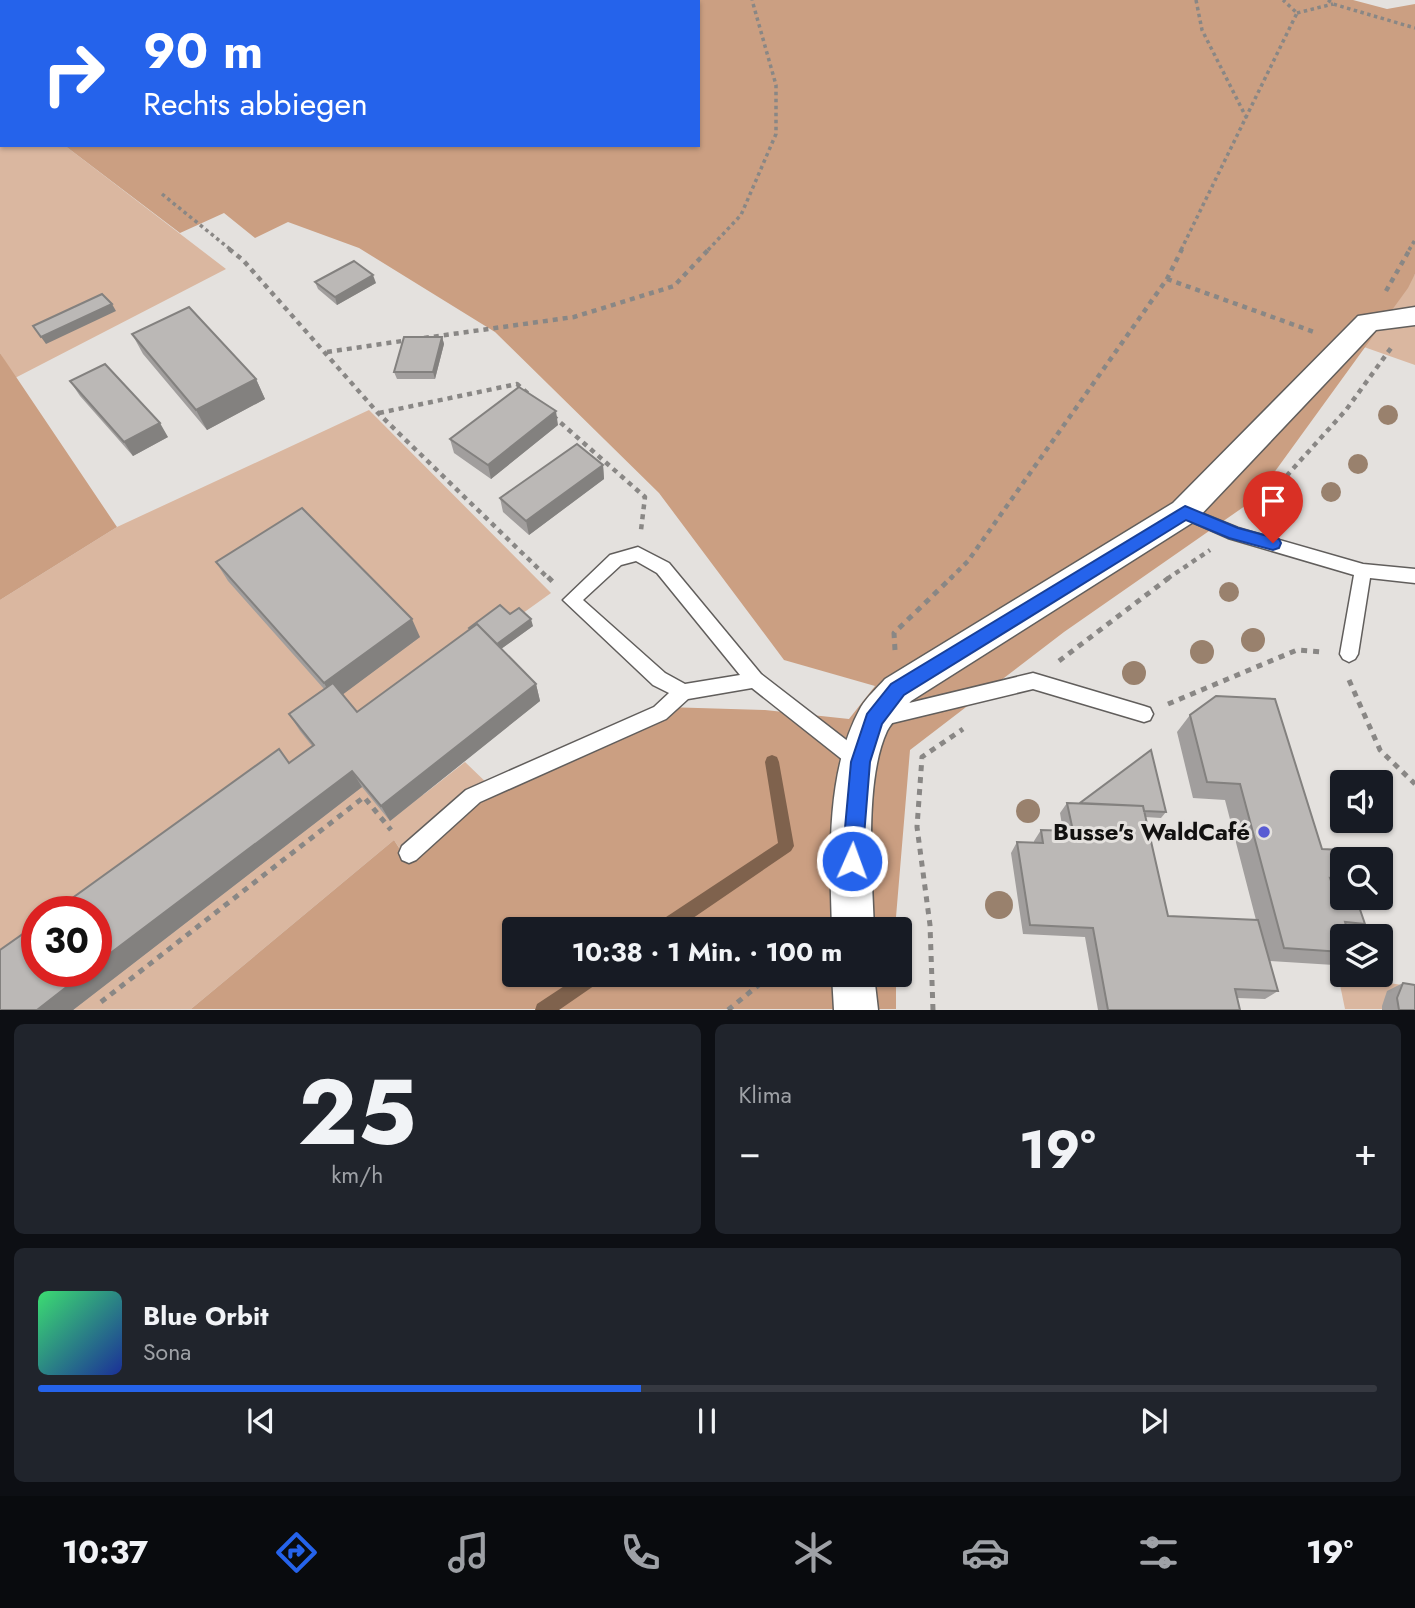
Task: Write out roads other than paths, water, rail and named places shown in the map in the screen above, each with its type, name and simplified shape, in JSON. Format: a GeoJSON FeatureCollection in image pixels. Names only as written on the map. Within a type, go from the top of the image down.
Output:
{"type":"FeatureCollection","features":[{"type":"Feature","properties":{"kind":"street"},"geometry":{"type":"LineString","coordinates":[[853,917],[852,838],[860,762],[874,720],[898,690],[1185,512],[1358,333],[1414,316]]}},
{"type":"Feature","properties":{"kind":"street"},"geometry":{"type":"LineString","coordinates":[[854,987],[856,1010]]}},
{"type":"Feature","properties":{"kind":"lane"},"geometry":{"type":"LineString","coordinates":[[1185,512],[1234,533],[1363,571],[1415,576]]}},
{"type":"Feature","properties":{"kind":"lane"},"geometry":{"type":"LineString","coordinates":[[683,692],[659,679],[571,600],[616,560],[638,554],[663,568],[755,680],[860,762]]}},
{"type":"Feature","properties":{"kind":"lane"},"geometry":{"type":"LineString","coordinates":[[1349,654],[1363,571]]}},
{"type":"Feature","properties":{"kind":"lane"},"geometry":{"type":"LineString","coordinates":[[409,853],[473,796],[660,713],[683,692],[755,680]]}},
{"type":"Feature","properties":{"kind":"lane"},"geometry":{"type":"LineString","coordinates":[[874,720],[1033,681],[1144,714]]}},
{"type":"Feature","properties":{"kind":"waterway"},"geometry":{"type":"LineString","coordinates":[[681,917],[786,846],[772,762]]}},
{"type":"Feature","properties":{"kind":"waterway"},"geometry":{"type":"LineString","coordinates":[[543,1010],[577,987]]}},
{"type":"Feature","properties":{"kind":"place","name":"Busse's WaldCafé"},"geometry":{"type":"Point","coordinates":[1264,832]}}]}
